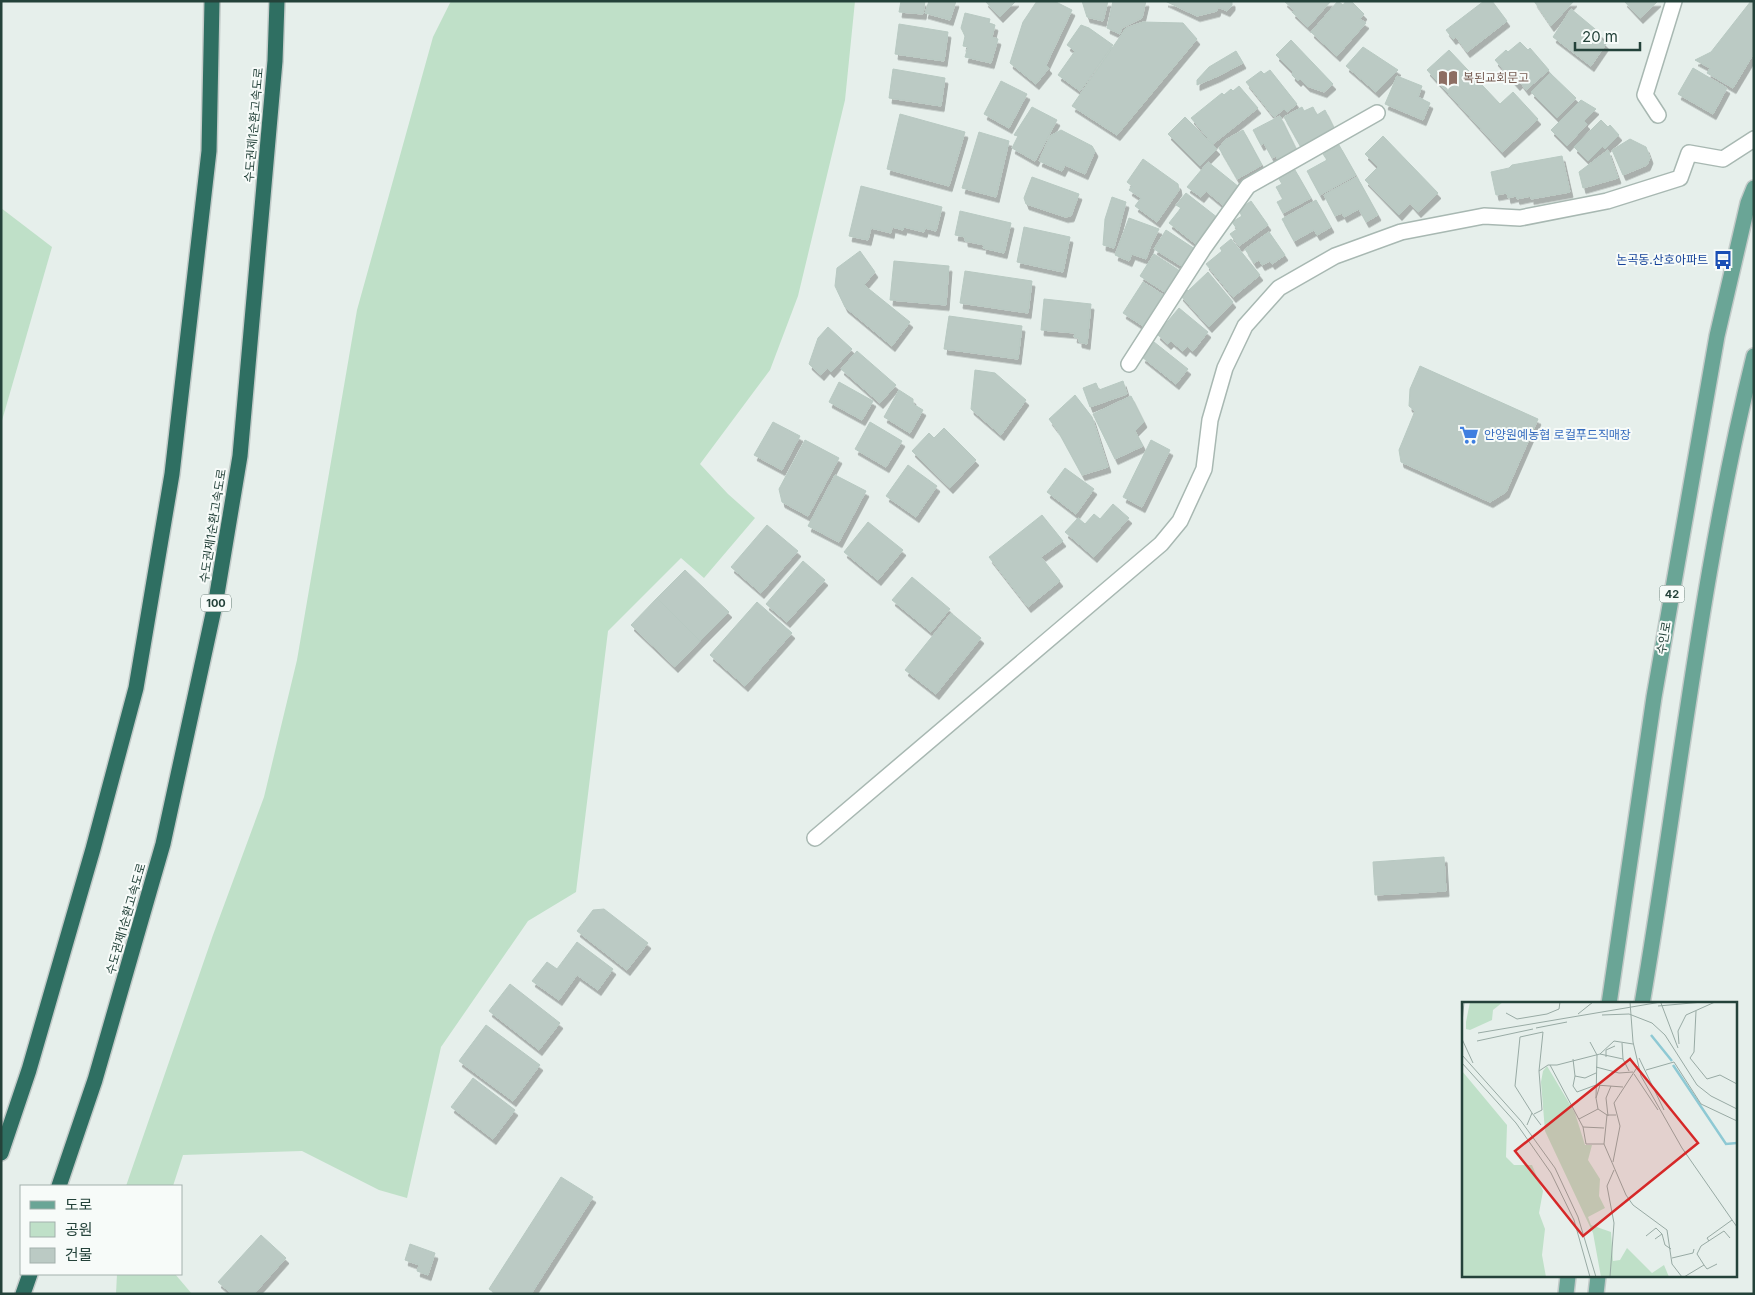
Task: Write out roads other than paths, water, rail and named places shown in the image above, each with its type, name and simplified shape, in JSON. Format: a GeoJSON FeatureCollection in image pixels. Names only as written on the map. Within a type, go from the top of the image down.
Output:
{"type":"FeatureCollection","features":[{"type":"Feature","properties":{"kind":"highway"},"geometry":{"type":"LineString","coordinates":[[1,1153],[32,1060],[93,849],[136,688],[172,474],[209,151],[212,1]]}},
{"type":"Feature","properties":{"kind":"highway","name":"수도권제1순환고속도로"},"geometry":{"type":"LineString","coordinates":[[59,1185],[95,1080],[164,844],[216,600],[240,456],[275,61],[277,1]]}},
{"type":"Feature","properties":{"kind":"highway"},"geometry":{"type":"LineString","coordinates":[[23,1294],[30,1275]]}},
{"type":"Feature","properties":{"kind":"main road","name":"수인로"},"geometry":{"type":"LineString","coordinates":[[1609,1002],[1654,697],[1714,355],[1748,203],[1754,188]]}},
{"type":"Feature","properties":{"kind":"main road"},"geometry":{"type":"LineString","coordinates":[[1642,1002],[1706,584],[1742,405],[1754,356]]}},
{"type":"Feature","properties":{"kind":"main road"},"geometry":{"type":"LineString","coordinates":[[1566,1294],[1568,1278]]}},
{"type":"Feature","properties":{"kind":"main road"},"geometry":{"type":"LineString","coordinates":[[1596,1294],[1598,1278]]}},
{"type":"Feature","properties":{"kind":"street"},"geometry":{"type":"LineString","coordinates":[[1658,116],[1645,94],[1674,1]]}},
{"type":"Feature","properties":{"kind":"street"},"geometry":{"type":"LineString","coordinates":[[1129,364],[1203,249],[1248,186],[1377,113]]}},
{"type":"Feature","properties":{"kind":"street"},"geometry":{"type":"LineString","coordinates":[[815,838],[1161,544],[1180,521],[1204,469],[1210,420],[1225,368],[1245,326],[1279,288],[1335,256],[1401,232],[1484,216],[1520,218],[1606,201],[1680,178],[1689,153],[1723,159],[1754,139]]}},
{"type":"Feature","properties":{"kind":"place","name":"복된교회문고"},"geometry":{"type":"Point","coordinates":[1448,78]}},
{"type":"Feature","properties":{"kind":"place","name":"논곡동.산호아파트"},"geometry":{"type":"Point","coordinates":[1723,260]}},
{"type":"Feature","properties":{"kind":"place","name":"안양원예농협 로컬푸드직매장"},"geometry":{"type":"Point","coordinates":[1469,435]}}]}
